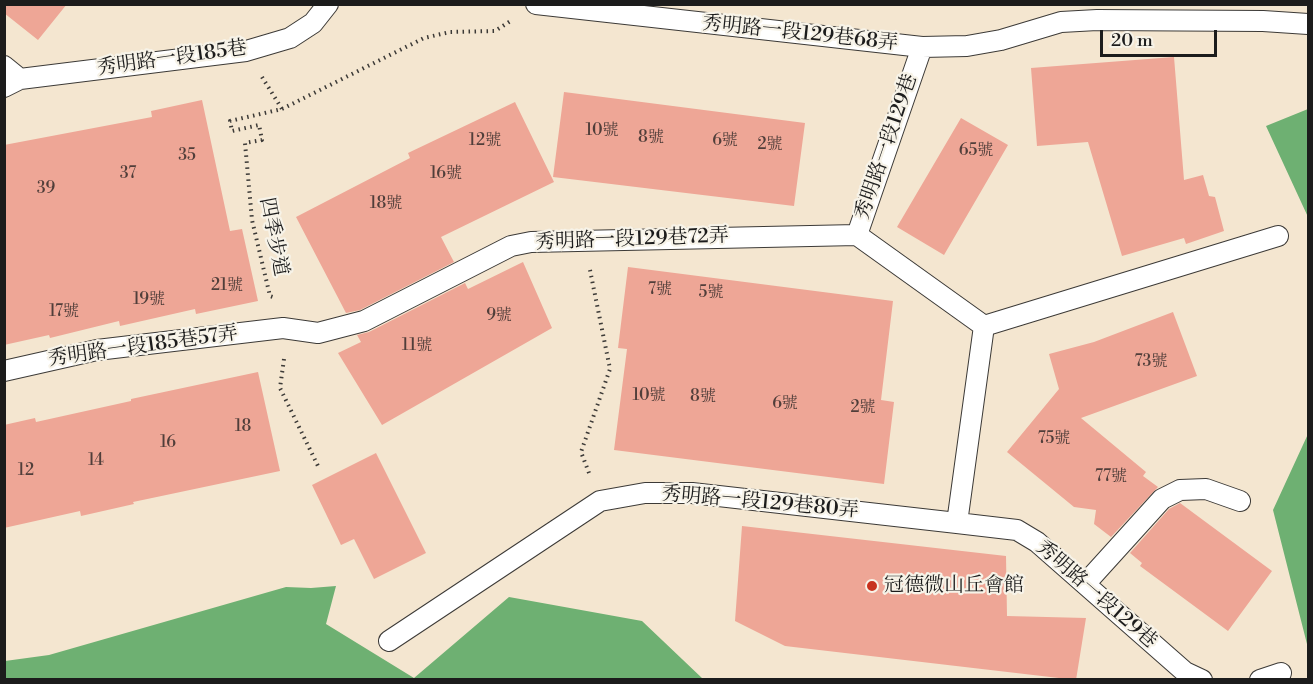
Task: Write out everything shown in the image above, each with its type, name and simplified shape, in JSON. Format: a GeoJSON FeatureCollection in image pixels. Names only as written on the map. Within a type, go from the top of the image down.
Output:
{"type":"FeatureCollection","features":[{"type":"Feature","properties":{"kind":"lane","name":"秀明路一段185巷"},"geometry":{"type":"LineString","coordinates":[[12,83],[246,51],[290,38],[313,23],[328,4]]}},
{"type":"Feature","properties":{"kind":"lane","name":"秀明路一段129巷68弄"},"geometry":{"type":"LineString","coordinates":[[536,4],[922,47]]}},
{"type":"Feature","properties":{"kind":"lane"},"geometry":{"type":"LineString","coordinates":[[922,47],[967,46],[1001,40],[1061,22],[1097,20],[1263,21],[1308,24]]}},
{"type":"Feature","properties":{"kind":"lane","name":"秀明路一段129巷"},"geometry":{"type":"LineString","coordinates":[[922,47],[856,235],[984,326]]}},
{"type":"Feature","properties":{"kind":"lane"},"geometry":{"type":"LineString","coordinates":[[4,66],[12,83]]}},
{"type":"Feature","properties":{"kind":"lane","name":"秀明路一段129巷72弄"},"geometry":{"type":"LineString","coordinates":[[286,329],[318,333],[364,321],[511,246],[531,242],[856,235]]}},
{"type":"Feature","properties":{"kind":"lane"},"geometry":{"type":"LineString","coordinates":[[957,523],[984,326],[1278,236]]}},
{"type":"Feature","properties":{"kind":"lane","name":"秀明路一段185巷57弄"},"geometry":{"type":"LineString","coordinates":[[4,371],[97,350],[286,329]]}},
{"type":"Feature","properties":{"kind":"lane"},"geometry":{"type":"LineString","coordinates":[[1085,584],[1162,499],[1180,490],[1206,489],[1240,501]]}},
{"type":"Feature","properties":{"kind":"lane","name":"秀明路一段129巷80弄"},"geometry":{"type":"LineString","coordinates":[[389,641],[600,501],[645,493],[692,493],[957,523]]}},
{"type":"Feature","properties":{"kind":"lane","name":"秀明路一段129巷"},"geometry":{"type":"LineString","coordinates":[[957,523],[1017,530],[1037,542],[1185,672],[1202,680]]}},
{"type":"Feature","properties":{"kind":"lane"},"geometry":{"type":"LineString","coordinates":[[1260,680],[1281,673]]}},
{"type":"Feature","properties":{"kind":"path","name":"四季步道"},"geometry":{"type":"LineString","coordinates":[[318,466],[280,388],[286,329],[292,300],[270,296],[252,220],[245,143],[262,140],[259,125],[232,131],[230,121],[282,109],[424,38],[450,32],[495,32],[514,18]]}},
{"type":"Feature","properties":{"kind":"path"},"geometry":{"type":"LineString","coordinates":[[246,51],[282,109]]}},
{"type":"Feature","properties":{"kind":"path"},"geometry":{"type":"LineString","coordinates":[[584,240],[610,369],[581,452],[600,501]]}},
{"type":"Feature","properties":{"kind":"green space"},"geometry":{"type":"Polygon","coordinates":[[[1308,109],[1308,217],[1266,126],[1308,109]]]}},
{"type":"Feature","properties":{"kind":"green space"},"geometry":{"type":"Polygon","coordinates":[[[1308,434],[1308,648],[1273,510],[1308,434]]]}},
{"type":"Feature","properties":{"kind":"green space"},"geometry":{"type":"Polygon","coordinates":[[[336,586],[326,624],[414,678],[509,597],[642,621],[703,679],[5,679],[5,661],[49,655],[286,587],[336,586]]]}},
{"type":"Feature","properties":{"kind":"building"},"geometry":{"type":"Polygon","coordinates":[[[4,4],[67,4],[38,40],[4,13],[4,4]]]}},
{"type":"Feature","properties":{"kind":"building"},"geometry":{"type":"Polygon","coordinates":[[[1174,57],[1184,180],[1203,175],[1209,196],[1215,197],[1224,231],[1186,244],[1184,238],[1122,256],[1088,142],[1037,146],[1031,68],[1174,57]]]}},
{"type":"Feature","properties":{"kind":"building"},"geometry":{"type":"Polygon","coordinates":[[[564,92],[805,123],[794,206],[553,177],[564,92]]]}},
{"type":"Feature","properties":{"kind":"building"},"geometry":{"type":"Polygon","coordinates":[[[202,100],[230,231],[242,229],[258,301],[196,314],[195,309],[120,326],[119,321],[50,338],[49,335],[4,345],[4,145],[152,117],[151,111],[202,100]]]}},
{"type":"Feature","properties":{"kind":"building"},"geometry":{"type":"Polygon","coordinates":[[[515,102],[554,182],[441,237],[454,262],[360,310],[346,313],[296,217],[410,158],[408,153],[515,102]]]}},
{"type":"Feature","properties":{"kind":"building"},"geometry":{"type":"Polygon","coordinates":[[[961,118],[1008,145],[944,255],[897,227],[961,118]]]}},
{"type":"Feature","properties":{"kind":"building"},"geometry":{"type":"Polygon","coordinates":[[[523,262],[552,328],[382,425],[338,353],[361,342],[357,335],[369,332],[465,283],[468,289],[523,262]]]}},
{"type":"Feature","properties":{"kind":"building"},"geometry":{"type":"Polygon","coordinates":[[[628,267],[893,301],[881,400],[894,402],[884,484],[614,450],[627,349],[618,348],[628,267]]]}},
{"type":"Feature","properties":{"kind":"building"},"geometry":{"type":"Polygon","coordinates":[[[1173,312],[1197,376],[1081,418],[1146,472],[1143,476],[1158,487],[1111,537],[1094,524],[1096,510],[1074,507],[1007,452],[1059,389],[1049,354],[1094,342],[1173,312]]]}},
{"type":"Feature","properties":{"kind":"building"},"geometry":{"type":"Polygon","coordinates":[[[258,372],[280,471],[133,502],[134,504],[81,516],[80,511],[4,528],[4,425],[35,418],[36,422],[258,372]]]}},
{"type":"Feature","properties":{"kind":"building"},"geometry":{"type":"Polygon","coordinates":[[[376,453],[426,553],[374,579],[354,539],[341,545],[312,485],[376,453]]]}},
{"type":"Feature","properties":{"kind":"building"},"geometry":{"type":"Polygon","coordinates":[[[1180,503],[1272,571],[1228,631],[1140,566],[1142,563],[1130,553],[1169,509],[1180,503]]]}},
{"type":"Feature","properties":{"kind":"building","name":"冠德微山丘會館"},"geometry":{"type":"Polygon","coordinates":[[[742,526],[1006,556],[1007,616],[1086,618],[1076,680],[785,646],[735,621],[742,526]]]}},
{"type":"Feature","properties":{"kind":"place","name":"冠德微山丘會館"},"geometry":{"type":"Point","coordinates":[872,586]}}]}
